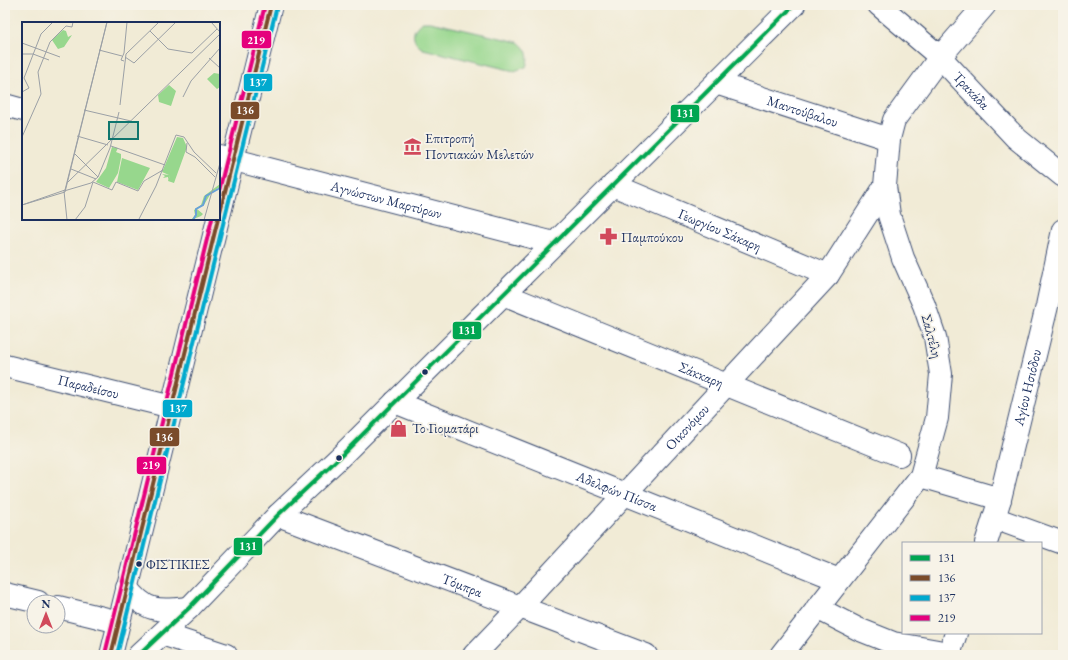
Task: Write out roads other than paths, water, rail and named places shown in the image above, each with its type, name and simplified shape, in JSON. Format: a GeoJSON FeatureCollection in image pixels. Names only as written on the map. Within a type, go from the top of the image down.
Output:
{"type":"FeatureCollection","features":[{"type":"Feature","properties":{"kind":"street"},"geometry":{"type":"LineString","coordinates":[[220,208],[226,157],[271,5]]}},
{"type":"Feature","properties":{"kind":"street"},"geometry":{"type":"LineString","coordinates":[[139,655],[189,608],[278,515],[396,402],[794,5]]}},
{"type":"Feature","properties":{"kind":"street","name":"Τρακάδα"},"geometry":{"type":"LineString","coordinates":[[879,5],[940,57],[1016,138],[1063,176]]}},
{"type":"Feature","properties":{"kind":"street","name":"Σαλτέλη"},"geometry":{"type":"LineString","coordinates":[[781,655],[921,476],[937,418],[941,374],[935,337],[924,305],[902,258],[889,215],[885,186],[889,139],[894,120],[940,57],[985,5]]}},
{"type":"Feature","properties":{"kind":"street","name":"Μαντούβαλου"},"geometry":{"type":"LineString","coordinates":[[716,83],[889,139]]}},
{"type":"Feature","properties":{"kind":"street"},"geometry":{"type":"LineString","coordinates":[[5,105],[22,110]]}},
{"type":"Feature","properties":{"kind":"street","name":"Αγνώστων Μαρτύρων"},"geometry":{"type":"LineString","coordinates":[[226,157],[554,243]]}},
{"type":"Feature","properties":{"kind":"street","name":"Γεωργίου Σάκαρη"},"geometry":{"type":"LineString","coordinates":[[613,185],[828,275]]}},
{"type":"Feature","properties":{"kind":"street","name":"Οικονόμου"},"geometry":{"type":"LineString","coordinates":[[474,655],[828,275],[885,186]]}},
{"type":"Feature","properties":{"kind":"street"},"geometry":{"type":"LineString","coordinates":[[111,655],[218,220]]}},
{"type":"Feature","properties":{"kind":"street","name":"Αγίου Ησιόδου"},"geometry":{"type":"LineString","coordinates":[[986,542],[997,509],[1047,306],[1063,230]]}},
{"type":"Feature","properties":{"kind":"street","name":"Σάκκαρη"},"geometry":{"type":"LineString","coordinates":[[504,294],[899,455]]}},
{"type":"Feature","properties":{"kind":"street","name":"Παραδείσου"},"geometry":{"type":"LineString","coordinates":[[5,366],[172,407]]}},
{"type":"Feature","properties":{"kind":"street","name":"Αδελφών Πίσσα"},"geometry":{"type":"LineString","coordinates":[[396,402],[839,580]]}},
{"type":"Feature","properties":{"kind":"street"},"geometry":{"type":"LineString","coordinates":[[921,476],[997,509],[1063,543]]}},
{"type":"Feature","properties":{"kind":"street","name":"Τόμπρα"},"geometry":{"type":"LineString","coordinates":[[278,515],[646,655]]}},
{"type":"Feature","properties":{"kind":"street"},"geometry":{"type":"LineString","coordinates":[[128,587],[138,601],[150,608],[167,610],[189,608]]}},
{"type":"Feature","properties":{"kind":"street"},"geometry":{"type":"LineString","coordinates":[[5,594],[26,599]]}},
{"type":"Feature","properties":{"kind":"street"},"geometry":{"type":"LineString","coordinates":[[817,608],[858,629],[893,643],[949,654],[956,634]]}},
{"type":"Feature","properties":{"kind":"street"},"geometry":{"type":"LineString","coordinates":[[66,609],[119,622]]}},
{"type":"Feature","properties":{"kind":"street"},"geometry":{"type":"LineString","coordinates":[[162,634],[226,655]]}},
{"type":"Feature","properties":{"kind":"place","name":"Επιτροπή Ποντιακών Μελετών"},"geometry":{"type":"Point","coordinates":[412,146]}},
{"type":"Feature","properties":{"kind":"place","name":"Παμπούκου"},"geometry":{"type":"Point","coordinates":[608,237]}},
{"type":"Feature","properties":{"kind":"place","name":"Το Γιοματάρι"},"geometry":{"type":"Point","coordinates":[399,428]}},
{"type":"Feature","properties":{"kind":"place","name":"ΦΙΣΤΙΚΙΕΣ"},"geometry":{"type":"Point","coordinates":[139,564]}}]}
